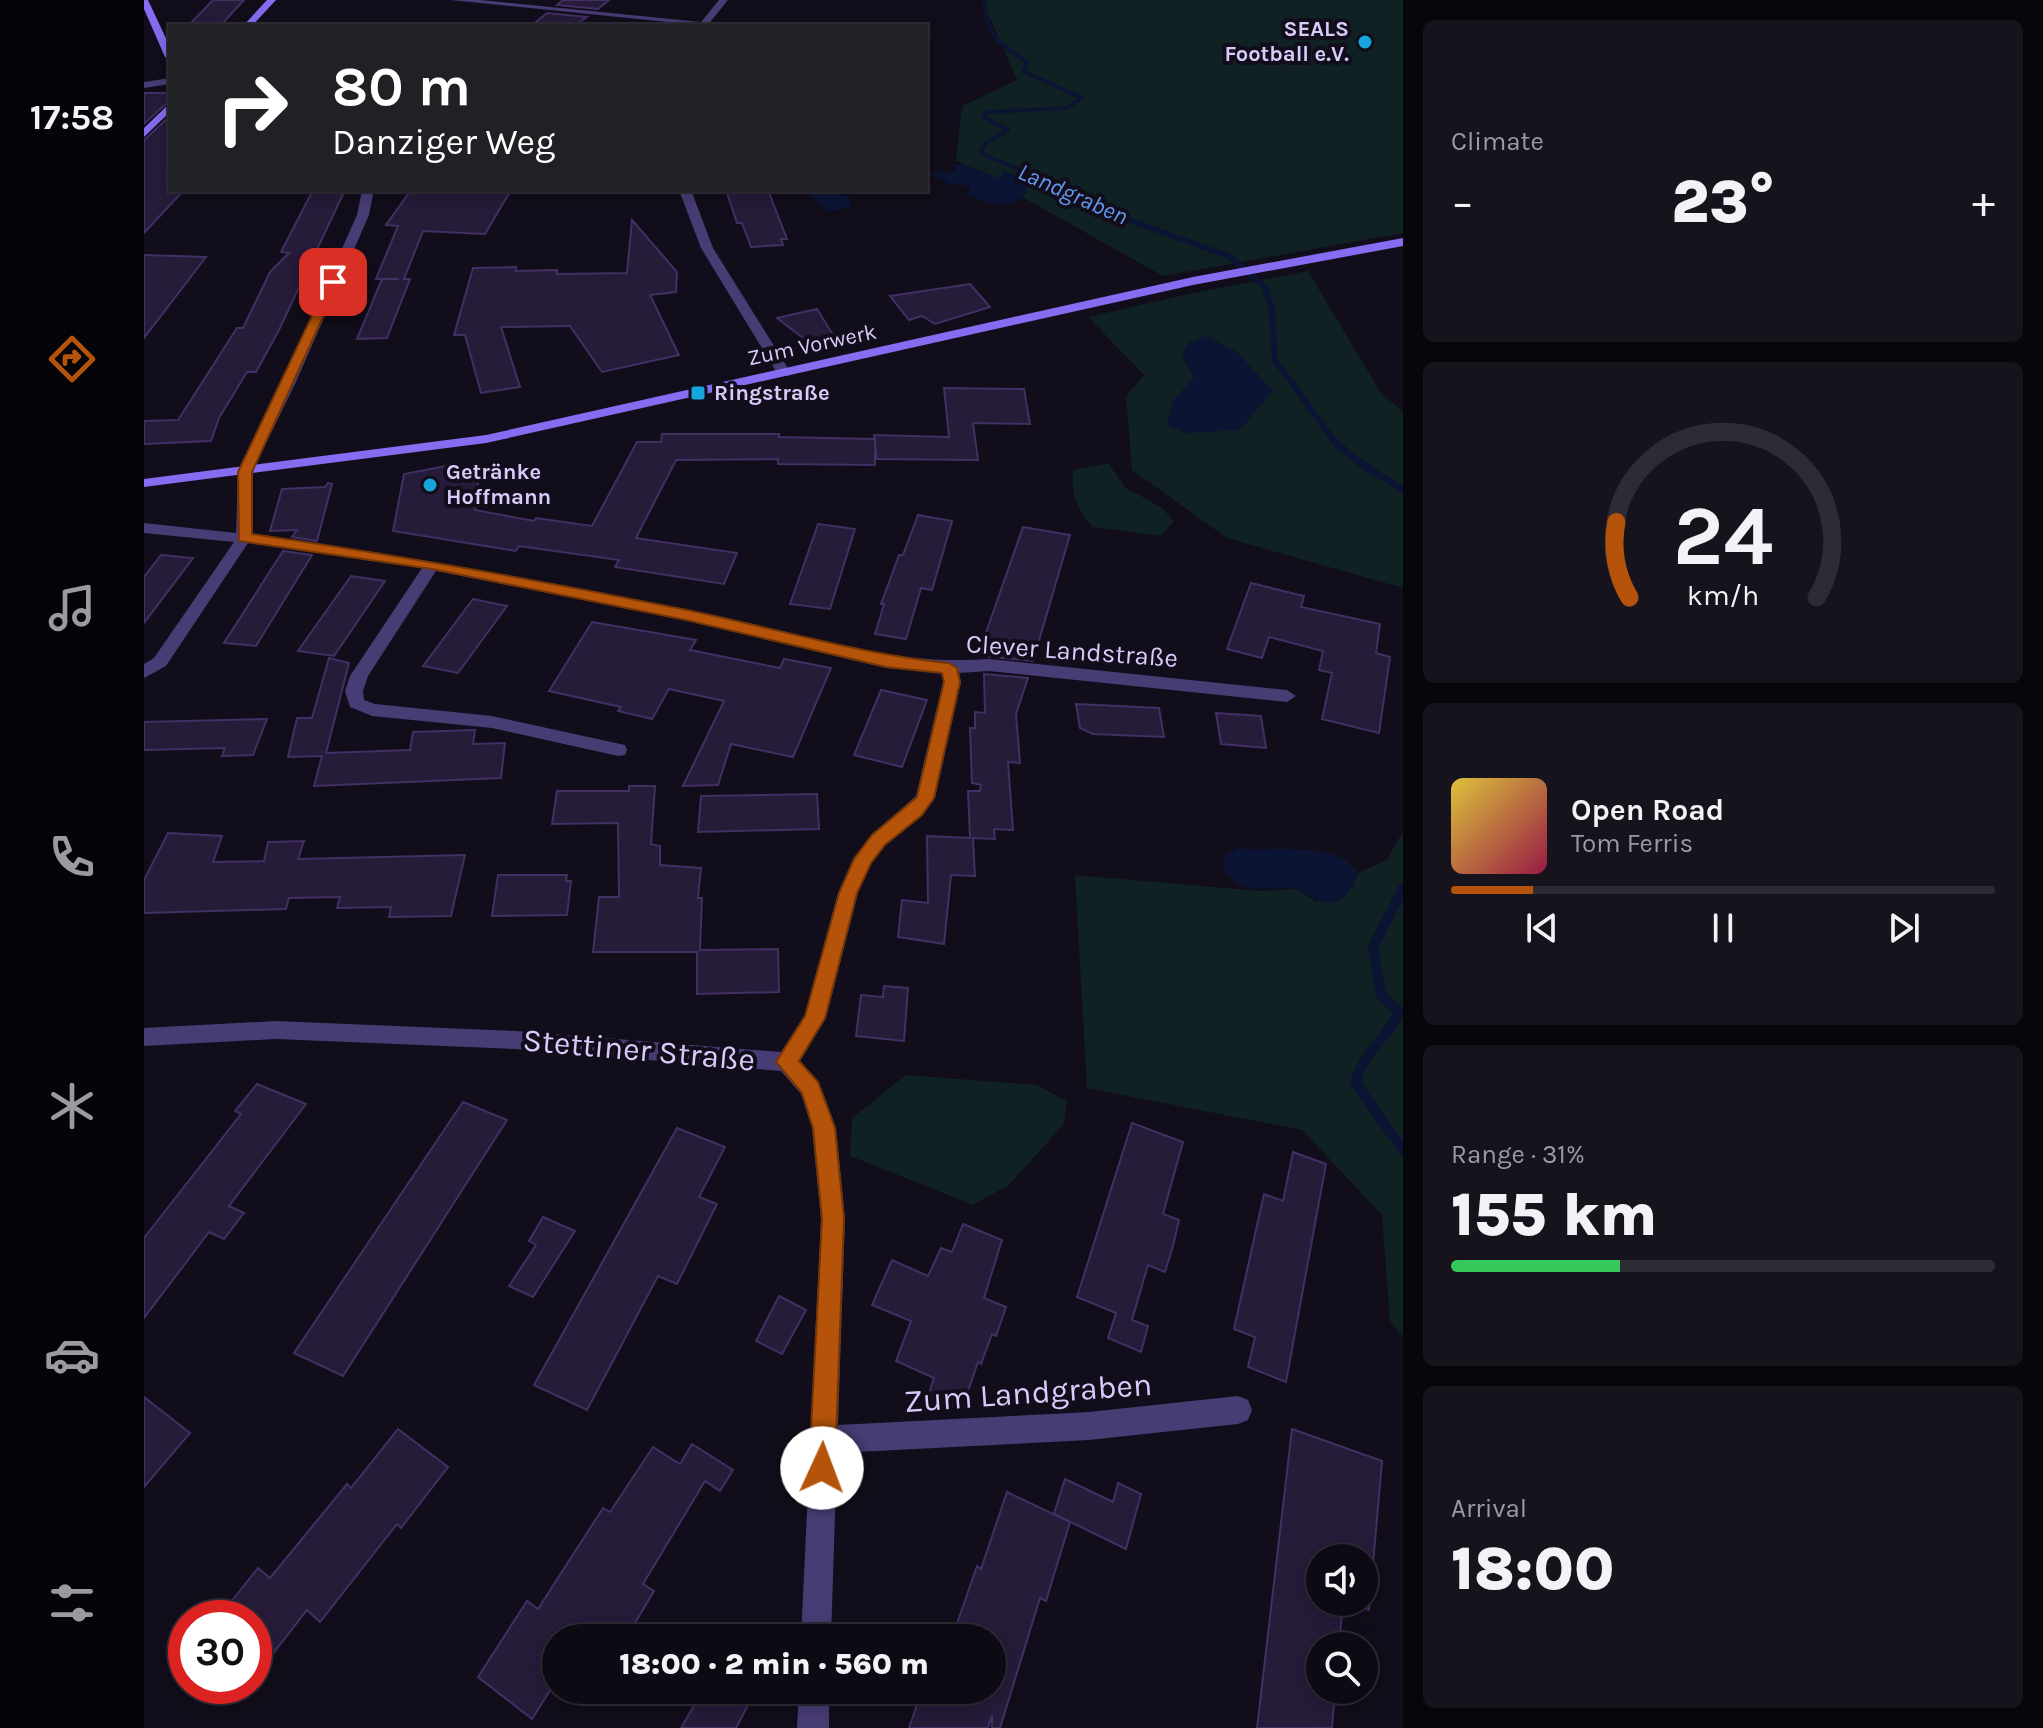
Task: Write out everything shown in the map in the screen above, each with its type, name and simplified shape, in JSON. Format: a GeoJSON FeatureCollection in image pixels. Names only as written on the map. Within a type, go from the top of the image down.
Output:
{"type":"FeatureCollection","features":[{"type":"Feature","properties":{"kind":"street"},"geometry":{"type":"LineString","coordinates":[[144,0],[168,53]]}},
{"type":"Feature","properties":{"kind":"street"},"geometry":{"type":"LineString","coordinates":[[249,24],[272,0]]}},
{"type":"Feature","properties":{"kind":"street"},"geometry":{"type":"LineString","coordinates":[[455,0],[683,24]]}},
{"type":"Feature","properties":{"kind":"street"},"geometry":{"type":"LineString","coordinates":[[704,24],[724,0]]}},
{"type":"Feature","properties":{"kind":"street"},"geometry":{"type":"LineString","coordinates":[[144,85],[168,81]]}},
{"type":"Feature","properties":{"kind":"street"},"geometry":{"type":"LineString","coordinates":[[144,134],[168,108]]}},
{"type":"Feature","properties":{"kind":"street"},"geometry":{"type":"LineString","coordinates":[[144,672],[160,662],[244,538],[245,472],[363,215],[368,192]]}},
{"type":"Feature","properties":{"kind":"street"},"geometry":{"type":"LineString","coordinates":[[686,192],[707,248],[784,373]]}},
{"type":"Feature","properties":{"kind":"street","name":"Zum Vorwerk"},"geometry":{"type":"LineString","coordinates":[[245,472],[486,439],[1193,281],[1403,242]]}},
{"type":"Feature","properties":{"kind":"street"},"geometry":{"type":"LineString","coordinates":[[144,483],[245,472]]}},
{"type":"Feature","properties":{"kind":"street","name":"Clever Landstraße"},"geometry":{"type":"LineString","coordinates":[[144,528],[244,538],[432,565],[686,615],[886,662],[949,668],[989,665],[1287,696]]}},
{"type":"Feature","properties":{"kind":"street"},"geometry":{"type":"LineString","coordinates":[[432,565],[359,676],[354,691],[356,703],[372,710],[492,722],[618,750]]}},
{"type":"Feature","properties":{"kind":"street"},"geometry":{"type":"LineString","coordinates":[[787,1062],[815,1018],[848,893],[863,859],[878,840],[916,810],[925,798],[952,682],[949,668]]}},
{"type":"Feature","properties":{"kind":"street","name":"Stettiner Straße"},"geometry":{"type":"LineString","coordinates":[[144,1037],[235,1030],[323,1032],[516,1040],[787,1062],[811,1089],[824,1128],[831,1204],[816,1624]]}},
{"type":"Feature","properties":{"kind":"street","name":"Zum Landgraben"},"geometry":{"type":"LineString","coordinates":[[823,1440],[1089,1426],[1238,1410]]}},
{"type":"Feature","properties":{"kind":"street"},"geometry":{"type":"LineString","coordinates":[[813,1728],[814,1704]]}},
{"type":"Feature","properties":{"kind":"shaded area"},"geometry":{"type":"Polygon","coordinates":[[[982,0],[1403,0],[1403,233],[1163,276],[956,160],[962,106],[1017,80],[982,0]]]}},
{"type":"Feature","properties":{"kind":"shaded area"},"geometry":{"type":"Polygon","coordinates":[[[1308,271],[1381,393],[1403,412],[1403,588],[1227,538],[1132,470],[1126,396],[1144,375],[1088,317],[1308,271]]]}},
{"type":"Feature","properties":{"kind":"shaded area"},"geometry":{"type":"Polygon","coordinates":[[[1108,463],[1125,487],[1162,508],[1174,521],[1161,536],[1093,527],[1082,514],[1074,494],[1073,470],[1108,463]]]}},
{"type":"Feature","properties":{"kind":"shaded area"},"geometry":{"type":"Polygon","coordinates":[[[1403,831],[1403,1337],[1390,1321],[1382,1215],[1302,1130],[1087,1088],[1075,875],[1260,891],[1296,889],[1317,902],[1352,888],[1358,873],[1387,860],[1403,831]]]}},
{"type":"Feature","properties":{"kind":"shaded area"},"geometry":{"type":"Polygon","coordinates":[[[906,1075],[1037,1085],[1067,1101],[1064,1124],[1009,1185],[973,1205],[850,1156],[852,1118],[906,1075]]]}},
{"type":"Feature","properties":{"kind":"water"},"geometry":{"type":"Polygon","coordinates":[[[964,164],[999,178],[1003,176],[1003,171],[1023,178],[1028,191],[1015,202],[991,203],[968,195],[970,186],[951,184],[930,174],[938,170],[951,173],[957,169],[953,165],[964,164]]]}},
{"type":"Feature","properties":{"kind":"water"},"geometry":{"type":"Polygon","coordinates":[[[806,192],[838,192],[849,197],[851,207],[828,212],[806,192]]]}},
{"type":"Feature","properties":{"kind":"water"},"geometry":{"type":"Polygon","coordinates":[[[1206,336],[1237,352],[1273,391],[1240,430],[1185,433],[1167,425],[1173,400],[1194,378],[1182,356],[1188,343],[1206,336]]]}},
{"type":"Feature","properties":{"kind":"water"},"geometry":{"type":"Polygon","coordinates":[[[1238,848],[1319,851],[1348,862],[1358,873],[1347,894],[1330,903],[1296,889],[1256,889],[1240,884],[1223,868],[1224,857],[1238,848]]]}},
{"type":"Feature","properties":{"kind":"building"},"geometry":{"type":"Polygon","coordinates":[[[213,0],[244,0],[222,24],[190,24],[213,0]]]}},
{"type":"Feature","properties":{"kind":"building"},"geometry":{"type":"Polygon","coordinates":[[[563,0],[609,0],[598,9],[557,5],[563,0]]]}},
{"type":"Feature","properties":{"kind":"building"},"geometry":{"type":"Polygon","coordinates":[[[547,13],[587,17],[577,24],[533,24],[547,13]]]}},
{"type":"Feature","properties":{"kind":"building"},"geometry":{"type":"Polygon","coordinates":[[[144,93],[168,93],[168,102],[144,124],[144,93]]]}},
{"type":"Feature","properties":{"kind":"building"},"geometry":{"type":"Polygon","coordinates":[[[168,118],[168,192],[182,192],[144,233],[144,140],[168,118]]]}},
{"type":"Feature","properties":{"kind":"building"},"geometry":{"type":"Polygon","coordinates":[[[312,192],[344,192],[279,330],[256,372],[247,372],[219,418],[211,441],[144,444],[144,421],[178,420],[237,328],[243,328],[270,272],[289,253],[281,252],[312,192]]]}},
{"type":"Feature","properties":{"kind":"building"},"geometry":{"type":"Polygon","coordinates":[[[410,192],[510,192],[485,234],[423,231],[404,279],[410,279],[387,338],[357,339],[382,279],[376,279],[398,226],[386,225],[410,192]]]}},
{"type":"Feature","properties":{"kind":"building"},"geometry":{"type":"Polygon","coordinates":[[[727,192],[769,192],[787,239],[781,239],[783,245],[751,247],[742,223],[737,223],[727,192]]]}},
{"type":"Feature","properties":{"kind":"building"},"geometry":{"type":"Polygon","coordinates":[[[632,220],[677,272],[676,292],[650,295],[679,355],[602,372],[570,326],[501,327],[520,387],[481,393],[465,335],[454,335],[473,268],[516,267],[516,271],[557,270],[557,274],[627,273],[632,220]]]}},
{"type":"Feature","properties":{"kind":"building"},"geometry":{"type":"Polygon","coordinates":[[[144,255],[206,257],[144,338],[144,255]]]}},
{"type":"Feature","properties":{"kind":"building"},"geometry":{"type":"Polygon","coordinates":[[[970,284],[990,307],[935,324],[922,316],[909,320],[890,296],[970,284]]]}},
{"type":"Feature","properties":{"kind":"building"},"geometry":{"type":"Polygon","coordinates":[[[817,309],[838,343],[817,349],[777,318],[817,309]]]}},
{"type":"Feature","properties":{"kind":"building"},"geometry":{"type":"Polygon","coordinates":[[[944,388],[1024,389],[1030,424],[973,423],[978,460],[877,459],[874,435],[949,437],[944,388]]]}},
{"type":"Feature","properties":{"kind":"building"},"geometry":{"type":"Polygon","coordinates":[[[662,434],[779,434],[779,437],[875,439],[875,465],[778,464],[778,459],[676,460],[636,538],[737,553],[724,584],[615,567],[619,560],[519,546],[516,551],[393,531],[404,474],[446,466],[479,474],[475,510],[534,521],[536,518],[592,526],[637,442],[661,442],[662,434]]]}},
{"type":"Feature","properties":{"kind":"building"},"geometry":{"type":"Polygon","coordinates":[[[328,483],[332,484],[317,541],[292,537],[297,530],[270,531],[282,489],[325,487],[328,483]]]}},
{"type":"Feature","properties":{"kind":"building"},"geometry":{"type":"Polygon","coordinates":[[[918,515],[952,521],[932,590],[921,588],[906,639],[875,634],[884,604],[881,604],[918,515]]]}},
{"type":"Feature","properties":{"kind":"building"},"geometry":{"type":"Polygon","coordinates":[[[818,524],[855,529],[830,609],[790,604],[818,524]]]}},
{"type":"Feature","properties":{"kind":"building"},"geometry":{"type":"Polygon","coordinates":[[[1023,527],[1070,535],[1033,661],[983,656],[983,641],[1023,527]]]}},
{"type":"Feature","properties":{"kind":"building"},"geometry":{"type":"Polygon","coordinates":[[[283,551],[312,555],[256,646],[224,643],[283,551]]]}},
{"type":"Feature","properties":{"kind":"building"},"geometry":{"type":"Polygon","coordinates":[[[161,555],[193,558],[144,623],[144,577],[161,555]]]}},
{"type":"Feature","properties":{"kind":"building"},"geometry":{"type":"Polygon","coordinates":[[[351,576],[385,581],[334,656],[298,651],[351,576]]]}},
{"type":"Feature","properties":{"kind":"building"},"geometry":{"type":"Polygon","coordinates":[[[1251,583],[1304,596],[1301,607],[1380,624],[1376,653],[1390,657],[1379,733],[1322,719],[1332,673],[1319,670],[1323,651],[1269,637],[1262,658],[1227,649],[1251,583]]]}},
{"type":"Feature","properties":{"kind":"building"},"geometry":{"type":"Polygon","coordinates":[[[473,599],[507,606],[458,673],[423,666],[473,599]]]}},
{"type":"Feature","properties":{"kind":"building"},"geometry":{"type":"Polygon","coordinates":[[[592,622],[696,640],[690,650],[780,668],[784,659],[831,668],[793,757],[731,744],[718,785],[683,786],[724,701],[669,689],[652,719],[618,711],[621,707],[549,691],[592,622]]]}},
{"type":"Feature","properties":{"kind":"building"},"geometry":{"type":"Polygon","coordinates":[[[329,658],[349,663],[326,753],[410,750],[413,732],[475,730],[473,744],[505,743],[501,778],[314,786],[322,756],[288,757],[297,718],[312,718],[329,658]]]}},
{"type":"Feature","properties":{"kind":"building"},"geometry":{"type":"Polygon","coordinates":[[[984,674],[1028,678],[1016,714],[1020,763],[1008,762],[1013,830],[994,829],[995,839],[973,838],[975,876],[951,875],[944,944],[898,937],[902,900],[928,903],[927,836],[970,838],[968,791],[980,791],[981,785],[972,783],[970,728],[975,728],[975,712],[985,713],[984,674]]]}},
{"type":"Feature","properties":{"kind":"building"},"geometry":{"type":"Polygon","coordinates":[[[881,690],[927,700],[902,767],[854,755],[881,690]]]}},
{"type":"Feature","properties":{"kind":"building"},"geometry":{"type":"Polygon","coordinates":[[[1076,704],[1159,708],[1164,737],[1093,734],[1080,728],[1076,704]]]}},
{"type":"Feature","properties":{"kind":"building"},"geometry":{"type":"Polygon","coordinates":[[[1216,713],[1261,716],[1266,748],[1221,744],[1216,713]]]}},
{"type":"Feature","properties":{"kind":"building"},"geometry":{"type":"Polygon","coordinates":[[[267,719],[253,755],[222,756],[225,748],[144,750],[144,722],[267,719]]]}},
{"type":"Feature","properties":{"kind":"building"},"geometry":{"type":"Polygon","coordinates":[[[629,786],[655,786],[651,844],[660,846],[660,865],[701,868],[698,898],[702,898],[700,950],[778,949],[779,992],[697,994],[697,952],[593,952],[599,897],[619,897],[618,823],[552,824],[557,791],[629,791],[629,786]]]}},
{"type":"Feature","properties":{"kind":"building"},"geometry":{"type":"Polygon","coordinates":[[[817,794],[819,829],[698,832],[701,796],[817,794]]]}},
{"type":"Feature","properties":{"kind":"building"},"geometry":{"type":"Polygon","coordinates":[[[168,833],[222,836],[213,862],[264,861],[268,842],[304,841],[298,859],[465,855],[451,916],[389,917],[391,907],[337,908],[340,897],[289,898],[286,909],[144,913],[144,880],[168,833]]]}},
{"type":"Feature","properties":{"kind":"building"},"geometry":{"type":"Polygon","coordinates":[[[498,875],[567,875],[566,881],[571,881],[567,915],[492,916],[498,875]]]}},
{"type":"Feature","properties":{"kind":"building"},"geometry":{"type":"Polygon","coordinates":[[[884,986],[908,988],[904,1041],[856,1036],[861,995],[883,997],[884,986]]]}},
{"type":"Feature","properties":{"kind":"building"},"geometry":{"type":"Polygon","coordinates":[[[257,1084],[306,1104],[229,1206],[244,1213],[224,1239],[209,1232],[144,1318],[144,1238],[241,1114],[235,1111],[257,1084]]]}},
{"type":"Feature","properties":{"kind":"building"},"geometry":{"type":"Polygon","coordinates":[[[463,1102],[507,1120],[343,1376],[294,1353],[463,1102]]]}},
{"type":"Feature","properties":{"kind":"building"},"geometry":{"type":"Polygon","coordinates":[[[1132,1123],[1183,1142],[1163,1214],[1179,1220],[1173,1246],[1165,1272],[1148,1265],[1132,1320],[1148,1326],[1141,1352],[1108,1338],[1116,1313],[1077,1297],[1132,1123]]]}},
{"type":"Feature","properties":{"kind":"building"},"geometry":{"type":"Polygon","coordinates":[[[677,1128],[725,1147],[699,1197],[717,1204],[677,1284],[658,1276],[587,1410],[534,1385],[677,1128]]]}},
{"type":"Feature","properties":{"kind":"building"},"geometry":{"type":"Polygon","coordinates":[[[1293,1152],[1326,1164],[1286,1382],[1248,1367],[1255,1337],[1234,1329],[1264,1194],[1283,1201],[1293,1152]]]}},
{"type":"Feature","properties":{"kind":"building"},"geometry":{"type":"Polygon","coordinates":[[[543,1217],[575,1231],[533,1297],[509,1286],[536,1245],[529,1241],[543,1217]]]}},
{"type":"Feature","properties":{"kind":"building"},"geometry":{"type":"Polygon","coordinates":[[[963,1224],[1002,1240],[984,1298],[1006,1307],[996,1336],[992,1334],[981,1364],[978,1362],[961,1411],[928,1396],[934,1378],[896,1361],[911,1321],[872,1305],[892,1260],[928,1276],[941,1248],[952,1252],[963,1224]]]}},
{"type":"Feature","properties":{"kind":"building"},"geometry":{"type":"Polygon","coordinates":[[[779,1296],[806,1310],[782,1354],[756,1341],[779,1296]]]}},
{"type":"Feature","properties":{"kind":"building"},"geometry":{"type":"Polygon","coordinates":[[[144,1397],[190,1433],[144,1487],[144,1397]]]}},
{"type":"Feature","properties":{"kind":"building"},"geometry":{"type":"Polygon","coordinates":[[[398,1429],[448,1467],[401,1528],[397,1524],[320,1622],[307,1610],[272,1655],[272,1600],[232,1600],[258,1568],[270,1578],[347,1484],[351,1488],[398,1429]]]}},
{"type":"Feature","properties":{"kind":"building"},"geometry":{"type":"Polygon","coordinates":[[[1292,1429],[1382,1461],[1375,1544],[1306,1544],[1306,1616],[1342,1616],[1340,1632],[1306,1632],[1306,1704],[1334,1704],[1332,1728],[1257,1728],[1292,1429]]]}},
{"type":"Feature","properties":{"kind":"building"},"geometry":{"type":"Polygon","coordinates":[[[692,1444],[733,1470],[720,1491],[705,1481],[643,1584],[654,1591],[634,1624],[542,1624],[542,1703],[532,1719],[478,1677],[527,1601],[538,1609],[603,1508],[610,1512],[653,1447],[680,1464],[692,1444]]]}},
{"type":"Feature","properties":{"kind":"building"},"geometry":{"type":"Polygon","coordinates":[[[1065,1479],[1113,1502],[1118,1483],[1141,1494],[1126,1549],[1054,1514],[1065,1479]]]}},
{"type":"Feature","properties":{"kind":"building"},"geometry":{"type":"Polygon","coordinates":[[[1007,1492],[1070,1522],[1046,1601],[1040,1598],[1000,1728],[992,1728],[992,1715],[988,1728],[909,1728],[917,1704],[1006,1704],[1006,1624],[957,1624],[977,1566],[981,1569],[1007,1492]]]}},
{"type":"Feature","properties":{"kind":"building"},"geometry":{"type":"Polygon","coordinates":[[[695,1704],[749,1704],[736,1728],[681,1728],[695,1704]]]}},
{"type":"Feature","properties":{"kind":"waterway","name":"Landgraben"},"geometry":{"type":"LineString","coordinates":[[984,0],[992,31],[1001,43],[1027,62],[1023,71],[1082,98],[1067,108],[987,112],[984,117],[1008,130],[986,143],[981,150],[986,156],[1035,175],[1064,193]]}},
{"type":"Feature","properties":{"kind":"waterway","name":"Landgraben"},"geometry":{"type":"LineString","coordinates":[[1060,191],[1077,201],[1228,256],[1265,287],[1272,309],[1275,360],[1334,441]]}},
{"type":"Feature","properties":{"kind":"waterway","name":"Landgraben"},"geometry":{"type":"LineString","coordinates":[[1334,441],[1356,460],[1403,490]]}},
{"type":"Feature","properties":{"kind":"waterway","name":"Landgraben"},"geometry":{"type":"LineString","coordinates":[[1403,888],[1373,947],[1381,995],[1399,1012],[1364,1063],[1355,1082],[1403,1150]]}},
{"type":"Feature","properties":{"kind":"place","name":"SEALS Football e.V."},"geometry":{"type":"Point","coordinates":[1365,42]}},
{"type":"Feature","properties":{"kind":"place","name":"Ringstraße"},"geometry":{"type":"Point","coordinates":[698,393]}},
{"type":"Feature","properties":{"kind":"place","name":"Getränke Hoffmann"},"geometry":{"type":"Point","coordinates":[430,485]}},
{"type":"Feature","properties":{"kind":"route"},"geometry":{"type":"LineString","coordinates":[[333,282],[245,472],[244,538],[432,565],[686,615],[886,662],[949,668],[952,682],[925,798],[916,810],[878,840],[863,859],[848,893],[815,1018],[787,1062],[811,1089],[824,1128],[833,1219],[822,1468]]}}]}
